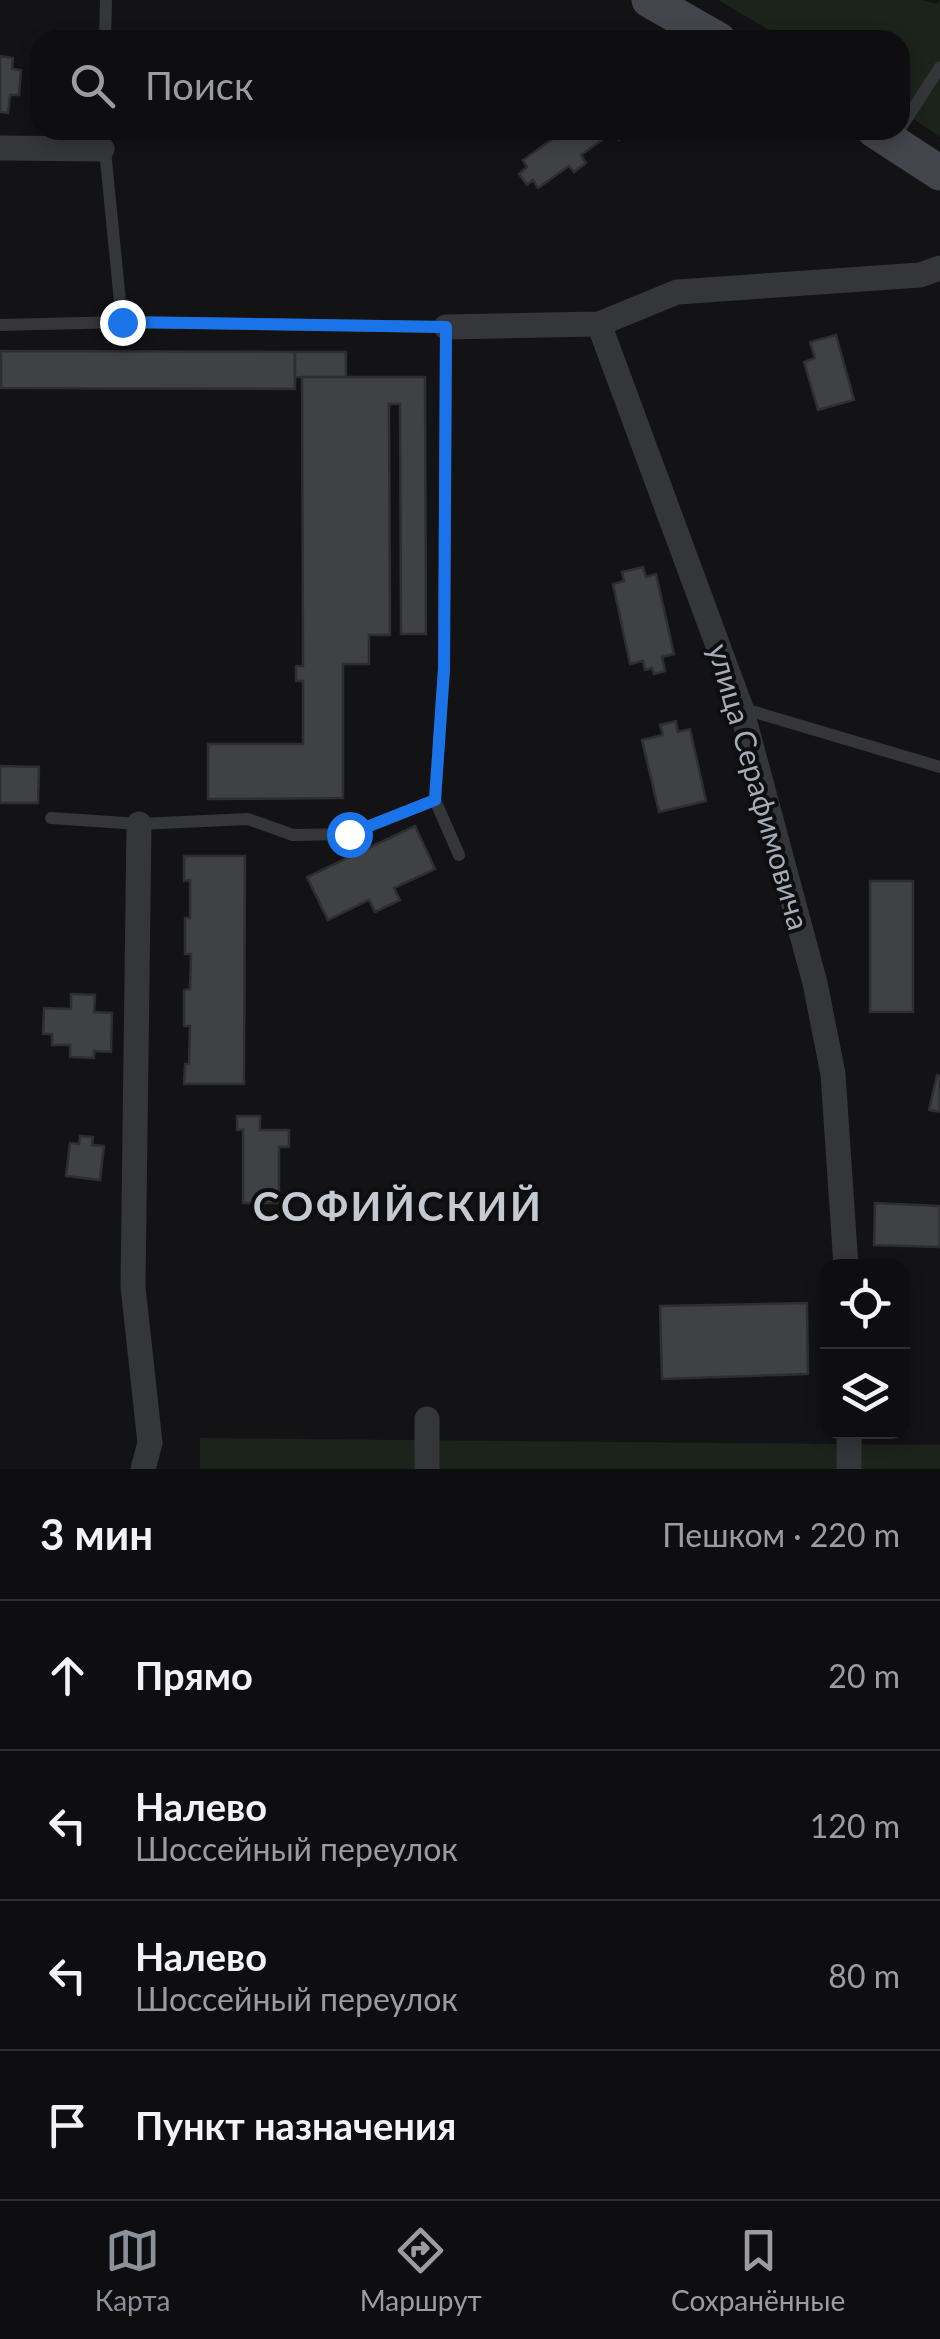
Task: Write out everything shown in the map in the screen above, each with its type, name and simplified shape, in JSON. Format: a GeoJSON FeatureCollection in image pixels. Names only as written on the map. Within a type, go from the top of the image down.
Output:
{"type":"FeatureCollection","features":[{"type":"Feature","properties":{"kind":"main road"},"geometry":{"type":"LineString","coordinates":[[649,0],[702,30]]}},
{"type":"Feature","properties":{"kind":"main road"},"geometry":{"type":"LineString","coordinates":[[901,140],[940,173]]}},
{"type":"Feature","properties":{"kind":"street"},"geometry":{"type":"LineString","coordinates":[[0,148],[102,140]]}},
{"type":"Feature","properties":{"kind":"street"},"geometry":{"type":"LineString","coordinates":[[446,327],[599,324],[677,292],[920,275],[940,268]]}},
{"type":"Feature","properties":{"kind":"street","name":"улица Серафимовича"},"geometry":{"type":"LineString","coordinates":[[599,324],[741,708],[814,983],[833,1074],[846,1259]]}},
{"type":"Feature","properties":{"kind":"street"},"geometry":{"type":"LineString","coordinates":[[139,824],[133,1287],[150,1443],[142,1469]]}},
{"type":"Feature","properties":{"kind":"street"},"geometry":{"type":"LineString","coordinates":[[427,1419],[427,1469]]}},
{"type":"Feature","properties":{"kind":"street"},"geometry":{"type":"LineString","coordinates":[[848,1439],[849,1469]]}},
{"type":"Feature","properties":{"kind":"lane"},"geometry":{"type":"LineString","coordinates":[[105,30],[106,0]]}},
{"type":"Feature","properties":{"kind":"lane"},"geometry":{"type":"LineString","coordinates":[[910,107],[940,67]]}},
{"type":"Feature","properties":{"kind":"lane"},"geometry":{"type":"LineString","coordinates":[[102,140],[122,322]]}},
{"type":"Feature","properties":{"kind":"lane"},"geometry":{"type":"LineString","coordinates":[[0,325],[122,322],[446,327],[444,669],[435,800],[459,854]]}},
{"type":"Feature","properties":{"kind":"lane"},"geometry":{"type":"LineString","coordinates":[[741,708],[940,768]]}},
{"type":"Feature","properties":{"kind":"lane"},"geometry":{"type":"LineString","coordinates":[[51,818],[139,824],[248,819],[293,835],[349,834],[435,800]]}},
{"type":"Feature","properties":{"kind":"shaded area"},"geometry":{"type":"Polygon","coordinates":[[[718,0],[923,0],[938,4],[940,0],[940,137],[910,117],[910,30],[769,30],[718,0]]]}},
{"type":"Feature","properties":{"kind":"shaded area"},"geometry":{"type":"Polygon","coordinates":[[[200,1438],[940,1445],[940,1469],[200,1469],[200,1438]]]}},
{"type":"Feature","properties":{"kind":"building"},"geometry":{"type":"Polygon","coordinates":[[[0,56],[13,58],[12,69],[21,70],[19,95],[10,95],[8,113],[0,112],[0,56]]]}},
{"type":"Feature","properties":{"kind":"building"},"geometry":{"type":"Polygon","coordinates":[[[551,140],[602,140],[581,155],[586,163],[574,172],[569,166],[538,188],[533,180],[527,185],[519,174],[527,167],[523,160],[551,140]]]}},
{"type":"Feature","properties":{"kind":"building"},"geometry":{"type":"Polygon","coordinates":[[[836,335],[854,400],[818,410],[804,362],[815,358],[810,342],[836,335]]]}},
{"type":"Feature","properties":{"kind":"building"},"geometry":{"type":"Polygon","coordinates":[[[1,351],[295,352],[295,389],[1,388],[1,351]]]}},
{"type":"Feature","properties":{"kind":"building"},"geometry":{"type":"Polygon","coordinates":[[[295,352],[346,352],[346,378],[295,377],[295,352]]]}},
{"type":"Feature","properties":{"kind":"building"},"geometry":{"type":"Polygon","coordinates":[[[302,377],[425,377],[426,634],[401,634],[400,404],[389,404],[390,635],[369,635],[369,664],[343,664],[343,798],[208,799],[208,744],[303,744],[303,681],[296,681],[296,666],[303,666],[302,377]]]}},
{"type":"Feature","properties":{"kind":"building"},"geometry":{"type":"Polygon","coordinates":[[[643,567],[646,577],[656,574],[674,654],[662,657],[665,671],[654,674],[652,668],[645,670],[643,661],[630,664],[613,584],[624,581],[622,572],[643,567]]]}},
{"type":"Feature","properties":{"kind":"building"},"geometry":{"type":"Polygon","coordinates":[[[676,721],[678,732],[690,729],[706,801],[659,812],[642,740],[663,735],[660,725],[676,721]]]}},
{"type":"Feature","properties":{"kind":"building"},"geometry":{"type":"Polygon","coordinates":[[[0,766],[39,767],[38,803],[0,803],[0,766]]]}},
{"type":"Feature","properties":{"kind":"building"},"geometry":{"type":"Polygon","coordinates":[[[415,826],[435,869],[394,888],[400,900],[375,912],[369,900],[328,920],[307,877],[415,826]]]}},
{"type":"Feature","properties":{"kind":"building"},"geometry":{"type":"Polygon","coordinates":[[[184,856],[245,856],[244,1084],[184,1084],[190,1026],[184,1026],[184,990],[190,989],[191,954],[185,954],[190,880],[184,881],[184,856]]]}},
{"type":"Feature","properties":{"kind":"building"},"geometry":{"type":"Polygon","coordinates":[[[870,881],[913,881],[913,1012],[870,1012],[870,881]]]}},
{"type":"Feature","properties":{"kind":"building"},"geometry":{"type":"Polygon","coordinates":[[[71,994],[95,995],[94,1012],[112,1013],[111,1052],[94,1051],[94,1058],[70,1057],[70,1045],[52,1045],[52,1034],[43,1034],[44,1008],[71,1009],[71,994]]]}},
{"type":"Feature","properties":{"kind":"building"},"geometry":{"type":"Polygon","coordinates":[[[937,1075],[940,1076],[940,1112],[929,1110],[937,1075]]]}},
{"type":"Feature","properties":{"kind":"building"},"geometry":{"type":"Polygon","coordinates":[[[237,1116],[260,1116],[260,1130],[289,1130],[289,1147],[279,1147],[279,1203],[243,1203],[243,1130],[237,1130],[237,1116]]]}},
{"type":"Feature","properties":{"kind":"building"},"geometry":{"type":"Polygon","coordinates":[[[80,1136],[93,1137],[92,1145],[104,1146],[100,1180],[66,1176],[70,1143],[79,1144],[80,1136]]]}},
{"type":"Feature","properties":{"kind":"building"},"geometry":{"type":"Polygon","coordinates":[[[875,1203],[940,1206],[940,1247],[874,1245],[875,1203]]]}},
{"type":"Feature","properties":{"kind":"building"},"geometry":{"type":"Polygon","coordinates":[[[807,1303],[808,1374],[662,1379],[660,1306],[807,1303]]]}},
{"type":"Feature","properties":{"kind":"district","name":"СОФИЙСКИЙ"},"geometry":{"type":"Point","coordinates":[398,1207]}},
{"type":"Feature","properties":{"kind":"route"},"geometry":{"type":"LineString","coordinates":[[122,322],[446,327],[444,669],[435,800],[349,834]]}}]}
